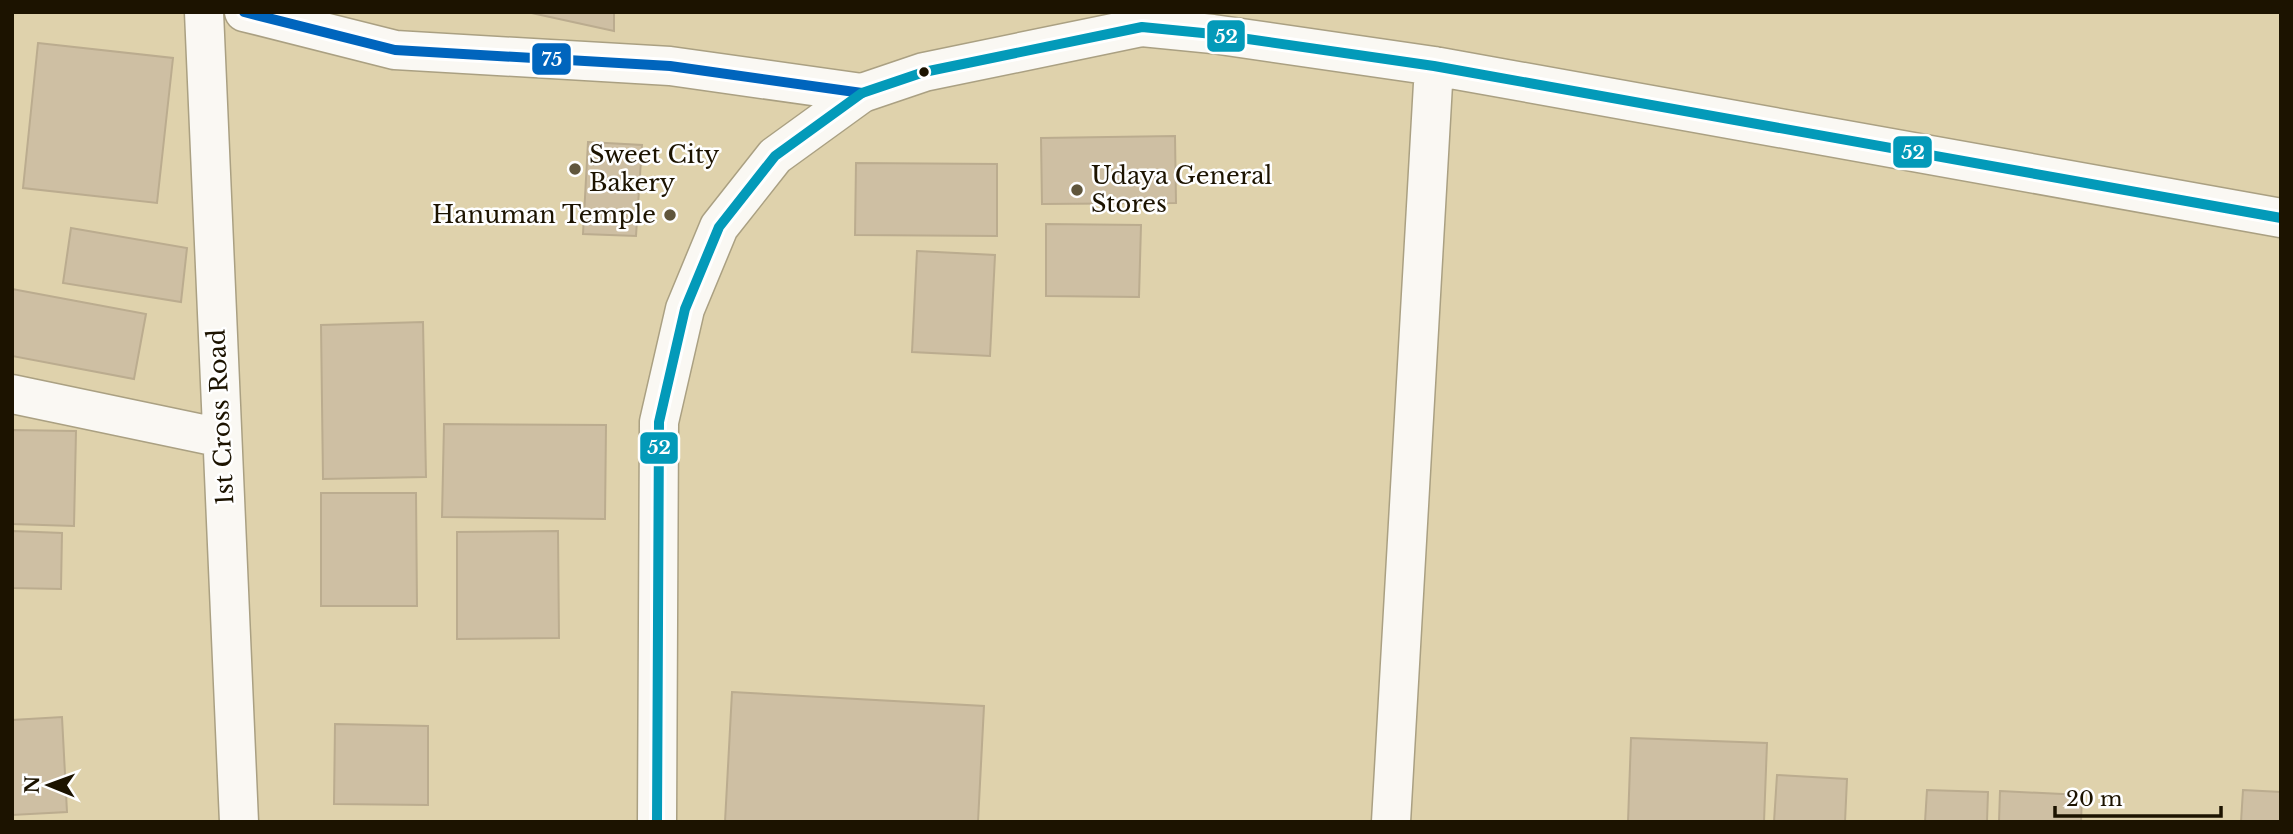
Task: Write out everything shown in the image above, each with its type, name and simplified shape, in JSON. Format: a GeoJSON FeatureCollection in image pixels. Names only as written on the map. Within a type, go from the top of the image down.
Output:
{"type":"FeatureCollection","features":[{"type":"Feature","properties":{"kind":"street","name":"1st Cross Road"},"geometry":{"type":"LineString","coordinates":[[204,12],[239,822]]}},
{"type":"Feature","properties":{"kind":"street"},"geometry":{"type":"LineString","coordinates":[[244,12],[395,50],[670,66],[862,93]]}},
{"type":"Feature","properties":{"kind":"street"},"geometry":{"type":"LineString","coordinates":[[657,822],[659,422],[685,309],[719,227],[775,156],[862,93],[924,72],[1142,20],[1213,34],[1434,66],[2281,218]]}},
{"type":"Feature","properties":{"kind":"street"},"geometry":{"type":"LineString","coordinates":[[1391,822],[1434,66]]}},
{"type":"Feature","properties":{"kind":"street"},"geometry":{"type":"LineString","coordinates":[[12,394],[222,438]]}},
{"type":"Feature","properties":{"kind":"building"},"geometry":{"type":"Polygon","coordinates":[[[527,12],[614,12],[614,31],[527,12]]]}},
{"type":"Feature","properties":{"kind":"building"},"geometry":{"type":"Polygon","coordinates":[[[38,43],[173,58],[157,203],[23,188],[38,43]]]}},
{"type":"Feature","properties":{"kind":"building"},"geometry":{"type":"Polygon","coordinates":[[[1175,136],[1176,203],[1042,204],[1041,138],[1175,136]]]}},
{"type":"Feature","properties":{"kind":"building"},"geometry":{"type":"Polygon","coordinates":[[[588,142],[642,145],[636,236],[583,234],[588,142]]]}},
{"type":"Feature","properties":{"kind":"building"},"geometry":{"type":"Polygon","coordinates":[[[856,163],[997,164],[997,236],[855,235],[856,163]]]}},
{"type":"Feature","properties":{"kind":"building"},"geometry":{"type":"Polygon","coordinates":[[[1046,224],[1141,225],[1139,297],[1046,296],[1046,224]]]}},
{"type":"Feature","properties":{"kind":"building"},"geometry":{"type":"Polygon","coordinates":[[[71,228],[187,248],[181,302],[63,283],[71,228]]]}},
{"type":"Feature","properties":{"kind":"building"},"geometry":{"type":"Polygon","coordinates":[[[917,251],[995,255],[990,356],[912,352],[917,251]]]}},
{"type":"Feature","properties":{"kind":"building"},"geometry":{"type":"Polygon","coordinates":[[[12,289],[146,314],[134,379],[12,356],[12,289]]]}},
{"type":"Feature","properties":{"kind":"building"},"geometry":{"type":"Polygon","coordinates":[[[423,322],[426,477],[323,479],[321,325],[423,322]]]}},
{"type":"Feature","properties":{"kind":"building"},"geometry":{"type":"Polygon","coordinates":[[[444,424],[606,425],[605,519],[442,517],[444,424]]]}},
{"type":"Feature","properties":{"kind":"building"},"geometry":{"type":"Polygon","coordinates":[[[12,430],[76,431],[74,526],[12,524],[12,430]]]}},
{"type":"Feature","properties":{"kind":"building"},"geometry":{"type":"Polygon","coordinates":[[[321,493],[416,493],[417,606],[321,606],[321,493]]]}},
{"type":"Feature","properties":{"kind":"building"},"geometry":{"type":"Polygon","coordinates":[[[12,531],[62,533],[61,589],[12,588],[12,531]]]}},
{"type":"Feature","properties":{"kind":"building"},"geometry":{"type":"Polygon","coordinates":[[[558,531],[559,638],[457,639],[457,532],[558,531]]]}},
{"type":"Feature","properties":{"kind":"building"},"geometry":{"type":"Polygon","coordinates":[[[732,692],[984,706],[978,822],[725,822],[732,692]]]}},
{"type":"Feature","properties":{"kind":"building"},"geometry":{"type":"Polygon","coordinates":[[[62,717],[67,812],[12,815],[12,720],[62,717]]]}},
{"type":"Feature","properties":{"kind":"building"},"geometry":{"type":"Polygon","coordinates":[[[335,724],[428,726],[428,805],[334,804],[335,724]]]}},
{"type":"Feature","properties":{"kind":"building"},"geometry":{"type":"Polygon","coordinates":[[[1631,738],[1767,743],[1764,822],[1628,822],[1631,738]]]}},
{"type":"Feature","properties":{"kind":"building"},"geometry":{"type":"Polygon","coordinates":[[[1777,775],[1847,779],[1845,822],[1774,822],[1777,775]]]}},
{"type":"Feature","properties":{"kind":"building"},"geometry":{"type":"Polygon","coordinates":[[[1927,790],[1988,792],[1987,822],[1925,822],[1927,790]]]}},
{"type":"Feature","properties":{"kind":"building"},"geometry":{"type":"Polygon","coordinates":[[[2243,790],[2281,792],[2281,822],[2241,822],[2243,790]]]}},
{"type":"Feature","properties":{"kind":"building"},"geometry":{"type":"Polygon","coordinates":[[[2000,791],[2082,795],[2081,822],[1999,822],[2000,791]]]}},
{"type":"Feature","properties":{"kind":"transit line","name":"75"},"geometry":{"type":"LineString","coordinates":[[244,12],[395,50],[670,66],[862,93]]}},
{"type":"Feature","properties":{"kind":"transit line","name":"52"},"geometry":{"type":"LineString","coordinates":[[657,822],[659,422],[685,309],[719,227],[775,156],[862,93],[924,72],[1142,27],[1213,34],[1434,66],[2281,218]]}},
{"type":"Feature","properties":{"kind":"place","name":"Sweet City Bakery"},"geometry":{"type":"Point","coordinates":[575,169]}},
{"type":"Feature","properties":{"kind":"place","name":"Udaya General Stores"},"geometry":{"type":"Point","coordinates":[1077,190]}},
{"type":"Feature","properties":{"kind":"place","name":"Hanuman Temple"},"geometry":{"type":"Point","coordinates":[670,215]}}]}
